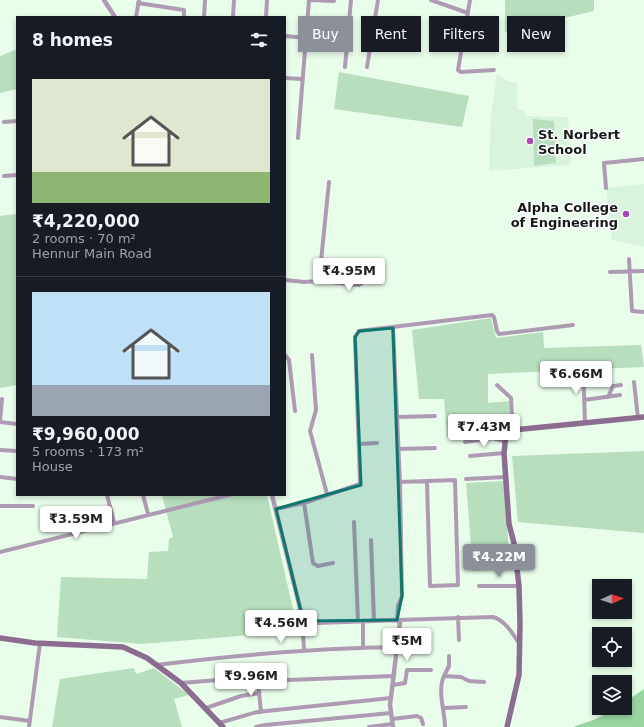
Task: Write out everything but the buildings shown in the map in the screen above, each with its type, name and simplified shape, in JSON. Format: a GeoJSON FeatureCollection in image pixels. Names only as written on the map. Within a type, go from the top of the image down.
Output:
{"type":"FeatureCollection","features":[{"type":"Feature","properties":{"kind":"main road"},"geometry":{"type":"LineString","coordinates":[[507,727],[519,675],[520,644],[519,586],[514,543],[509,524],[504,453],[504,442],[508,432],[513,430],[641,418]]}},
{"type":"Feature","properties":{"kind":"main road"},"geometry":{"type":"LineString","coordinates":[[0,638],[40,643],[123,647],[147,658],[181,683],[221,725]]}},
{"type":"Feature","properties":{"kind":"street"},"geometry":{"type":"LineString","coordinates":[[104,0],[114,16]]}},
{"type":"Feature","properties":{"kind":"street"},"geometry":{"type":"LineString","coordinates":[[204,16],[205,0]]}},
{"type":"Feature","properties":{"kind":"street"},"geometry":{"type":"LineString","coordinates":[[233,16],[234,0]]}},
{"type":"Feature","properties":{"kind":"street"},"geometry":{"type":"LineString","coordinates":[[266,16],[267,0]]}},
{"type":"Feature","properties":{"kind":"street"},"geometry":{"type":"LineString","coordinates":[[307,16],[309,0],[334,1]]}},
{"type":"Feature","properties":{"kind":"street"},"geometry":{"type":"LineString","coordinates":[[350,16],[351,0]]}},
{"type":"Feature","properties":{"kind":"street"},"geometry":{"type":"LineString","coordinates":[[367,68],[378,0]]}},
{"type":"Feature","properties":{"kind":"street"},"geometry":{"type":"LineString","coordinates":[[431,0],[468,13]]}},
{"type":"Feature","properties":{"kind":"street"},"geometry":{"type":"LineString","coordinates":[[470,0],[458,70],[461,72],[494,70]]}},
{"type":"Feature","properties":{"kind":"street"},"geometry":{"type":"LineString","coordinates":[[136,16],[139,2],[184,10],[184,16]]}},
{"type":"Feature","properties":{"kind":"street"},"geometry":{"type":"LineString","coordinates":[[286,36],[298,37]]}},
{"type":"Feature","properties":{"kind":"street"},"geometry":{"type":"LineString","coordinates":[[298,138],[304,52]]}},
{"type":"Feature","properties":{"kind":"street"},"geometry":{"type":"LineString","coordinates":[[345,67],[347,52]]}},
{"type":"Feature","properties":{"kind":"street"},"geometry":{"type":"LineString","coordinates":[[286,78],[302,79]]}},
{"type":"Feature","properties":{"kind":"street"},"geometry":{"type":"LineString","coordinates":[[4,122],[16,121]]}},
{"type":"Feature","properties":{"kind":"street"},"geometry":{"type":"LineString","coordinates":[[606,188],[604,163],[644,159]]}},
{"type":"Feature","properties":{"kind":"street"},"geometry":{"type":"LineString","coordinates":[[4,176],[16,175]]}},
{"type":"Feature","properties":{"kind":"street"},"geometry":{"type":"LineString","coordinates":[[319,281],[328,182]]}},
{"type":"Feature","properties":{"kind":"street"},"geometry":{"type":"LineString","coordinates":[[629,259],[632,311],[644,312]]}},
{"type":"Feature","properties":{"kind":"street"},"geometry":{"type":"LineString","coordinates":[[321,262],[339,266]]}},
{"type":"Feature","properties":{"kind":"street"},"geometry":{"type":"LineString","coordinates":[[610,272],[644,271]]}},
{"type":"Feature","properties":{"kind":"street"},"geometry":{"type":"LineString","coordinates":[[286,280],[308,283],[319,281],[359,284],[362,283],[365,276]]}},
{"type":"Feature","properties":{"kind":"street"},"geometry":{"type":"LineString","coordinates":[[276,509],[304,503],[360,484],[356,334],[359,331],[492,315],[499,334],[573,325]]}},
{"type":"Feature","properties":{"kind":"street"},"geometry":{"type":"LineString","coordinates":[[369,727],[393,726],[391,698],[399,646],[400,623],[397,620],[398,606],[402,596],[400,482],[393,328]]}},
{"type":"Feature","properties":{"kind":"street"},"geometry":{"type":"LineString","coordinates":[[312,355],[316,410],[310,431],[327,494]]}},
{"type":"Feature","properties":{"kind":"street"},"geometry":{"type":"LineString","coordinates":[[286,356],[289,360],[295,411]]}},
{"type":"Feature","properties":{"kind":"street"},"geometry":{"type":"LineString","coordinates":[[583,365],[585,423]]}},
{"type":"Feature","properties":{"kind":"street"},"geometry":{"type":"LineString","coordinates":[[634,382],[641,418]]}},
{"type":"Feature","properties":{"kind":"street"},"geometry":{"type":"LineString","coordinates":[[497,385],[511,398],[513,430]]}},
{"type":"Feature","properties":{"kind":"street"},"geometry":{"type":"LineString","coordinates":[[608,397],[613,386],[621,385]]}},
{"type":"Feature","properties":{"kind":"street"},"geometry":{"type":"LineString","coordinates":[[584,400],[620,395]]}},
{"type":"Feature","properties":{"kind":"street"},"geometry":{"type":"LineString","coordinates":[[2,399],[0,422],[16,424]]}},
{"type":"Feature","properties":{"kind":"street"},"geometry":{"type":"LineString","coordinates":[[397,417],[435,416]]}},
{"type":"Feature","properties":{"kind":"street"},"geometry":{"type":"LineString","coordinates":[[465,442],[493,438],[504,442]]}},
{"type":"Feature","properties":{"kind":"street"},"geometry":{"type":"LineString","coordinates":[[359,444],[377,444]]}},
{"type":"Feature","properties":{"kind":"street"},"geometry":{"type":"LineString","coordinates":[[398,449],[435,448]]}},
{"type":"Feature","properties":{"kind":"street"},"geometry":{"type":"LineString","coordinates":[[0,450],[16,451]]}},
{"type":"Feature","properties":{"kind":"street"},"geometry":{"type":"LineString","coordinates":[[470,456],[504,453]]}},
{"type":"Feature","properties":{"kind":"street"},"geometry":{"type":"LineString","coordinates":[[0,477],[16,479]]}},
{"type":"Feature","properties":{"kind":"street"},"geometry":{"type":"LineString","coordinates":[[466,479],[506,477]]}},
{"type":"Feature","properties":{"kind":"street"},"geometry":{"type":"LineString","coordinates":[[400,482],[455,480],[458,585],[430,586],[427,482]]}},
{"type":"Feature","properties":{"kind":"street"},"geometry":{"type":"LineString","coordinates":[[107,496],[114,522]]}},
{"type":"Feature","properties":{"kind":"street"},"geometry":{"type":"LineString","coordinates":[[143,496],[148,514]]}},
{"type":"Feature","properties":{"kind":"street"},"geometry":{"type":"LineString","coordinates":[[0,552],[114,522],[224,496]]}},
{"type":"Feature","properties":{"kind":"street"},"geometry":{"type":"LineString","coordinates":[[272,496],[302,616],[304,650]]}},
{"type":"Feature","properties":{"kind":"street"},"geometry":{"type":"LineString","coordinates":[[304,503],[314,563],[318,566],[333,563]]}},
{"type":"Feature","properties":{"kind":"street"},"geometry":{"type":"LineString","coordinates":[[0,506],[33,506]]}},
{"type":"Feature","properties":{"kind":"street"},"geometry":{"type":"LineString","coordinates":[[354,522],[363,647]]}},
{"type":"Feature","properties":{"kind":"street"},"geometry":{"type":"LineString","coordinates":[[371,540],[374,621]]}},
{"type":"Feature","properties":{"kind":"street"},"geometry":{"type":"LineString","coordinates":[[479,586],[519,586]]}},
{"type":"Feature","properties":{"kind":"street"},"geometry":{"type":"LineString","coordinates":[[302,616],[310,623],[489,616],[496,618],[507,626],[520,644]]}},
{"type":"Feature","properties":{"kind":"street"},"geometry":{"type":"LineString","coordinates":[[458,617],[459,640]]}},
{"type":"Feature","properties":{"kind":"street"},"geometry":{"type":"LineString","coordinates":[[30,727],[40,643]]}},
{"type":"Feature","properties":{"kind":"street"},"geometry":{"type":"LineString","coordinates":[[156,665],[304,650],[399,646]]}},
{"type":"Feature","properties":{"kind":"street"},"geometry":{"type":"LineString","coordinates":[[445,727],[441,681],[450,666],[449,656]]}},
{"type":"Feature","properties":{"kind":"street"},"geometry":{"type":"LineString","coordinates":[[393,685],[405,683],[407,670],[431,670]]}},
{"type":"Feature","properties":{"kind":"street"},"geometry":{"type":"LineString","coordinates":[[288,680],[394,676]]}},
{"type":"Feature","properties":{"kind":"street"},"geometry":{"type":"LineString","coordinates":[[444,676],[461,677],[469,681],[484,682]]}},
{"type":"Feature","properties":{"kind":"street"},"geometry":{"type":"LineString","coordinates":[[181,683],[230,679]]}},
{"type":"Feature","properties":{"kind":"street"},"geometry":{"type":"LineString","coordinates":[[258,682],[261,712]]}},
{"type":"Feature","properties":{"kind":"street"},"geometry":{"type":"LineString","coordinates":[[206,708],[241,696],[259,694]]}},
{"type":"Feature","properties":{"kind":"street"},"geometry":{"type":"LineString","coordinates":[[221,725],[261,712],[391,698]]}},
{"type":"Feature","properties":{"kind":"street"},"geometry":{"type":"LineString","coordinates":[[444,708],[466,707]]}},
{"type":"Feature","properties":{"kind":"street"},"geometry":{"type":"LineString","coordinates":[[256,727],[265,724],[391,712]]}},
{"type":"Feature","properties":{"kind":"street"},"geometry":{"type":"LineString","coordinates":[[392,718],[418,716],[421,718],[423,724]]}},
{"type":"Feature","properties":{"kind":"street"},"geometry":{"type":"LineString","coordinates":[[0,717],[30,721]]}},
{"type":"Feature","properties":{"kind":"highlighted area"},"geometry":{"type":"Polygon","coordinates":[[[393,328],[402,596],[397,620],[306,621],[302,616],[276,509],[361,485],[355,337],[359,331],[393,328]]]}},
{"type":"Feature","properties":{"kind":"shaded area"},"geometry":{"type":"Polygon","coordinates":[[[505,0],[594,0],[594,11],[565,18],[565,16],[507,16],[507,32],[505,32],[505,0]]]}},
{"type":"Feature","properties":{"kind":"shaded area"},"geometry":{"type":"Polygon","coordinates":[[[16,49],[16,89],[0,93],[0,56],[16,49]]]}},
{"type":"Feature","properties":{"kind":"shaded area"},"geometry":{"type":"Polygon","coordinates":[[[339,72],[469,96],[462,127],[334,109],[339,72]]]}},
{"type":"Feature","properties":{"kind":"shaded area","name":"St. Norbert School"},"geometry":{"type":"Polygon","coordinates":[[[497,74],[507,81],[517,83],[517,109],[525,112],[525,116],[568,117],[571,165],[489,171],[491,115],[497,74]]]}},
{"type":"Feature","properties":{"kind":"shaded area"},"geometry":{"type":"Polygon","coordinates":[[[533,119],[554,121],[556,163],[534,166],[533,119]]]}},
{"type":"Feature","properties":{"kind":"shaded area","name":"Alpha College of Engineering"},"geometry":{"type":"Polygon","coordinates":[[[644,184],[644,247],[612,240],[606,188],[644,184]]]}},
{"type":"Feature","properties":{"kind":"shaded area"},"geometry":{"type":"Polygon","coordinates":[[[16,214],[16,385],[0,388],[0,216],[16,214]]]}},
{"type":"Feature","properties":{"kind":"shaded area"},"geometry":{"type":"Polygon","coordinates":[[[491,318],[496,338],[543,332],[544,348],[641,345],[644,367],[488,374],[488,403],[510,401],[512,428],[447,437],[444,399],[419,399],[412,330],[491,318]]]}},
{"type":"Feature","properties":{"kind":"shaded area"},"geometry":{"type":"Polygon","coordinates":[[[644,451],[644,533],[518,522],[512,456],[644,451]]]}},
{"type":"Feature","properties":{"kind":"shaded area"},"geometry":{"type":"Polygon","coordinates":[[[504,481],[510,569],[473,571],[466,483],[504,481]]]}},
{"type":"Feature","properties":{"kind":"shaded area"},"geometry":{"type":"Polygon","coordinates":[[[162,496],[267,496],[298,631],[142,644],[57,637],[61,577],[147,579],[149,552],[168,551],[169,539],[173,537],[162,496]]]}},
{"type":"Feature","properties":{"kind":"shaded area"},"geometry":{"type":"Polygon","coordinates":[[[134,668],[136,674],[154,668],[189,695],[174,699],[182,727],[52,727],[60,679],[134,668]]]}},
{"type":"Feature","properties":{"kind":"shaded area"},"geometry":{"type":"Polygon","coordinates":[[[644,689],[644,727],[573,727],[603,715],[632,715],[632,697],[644,689]]]}},
{"type":"Feature","properties":{"kind":"place","name":"St. Norbert School"},"geometry":{"type":"Point","coordinates":[530,141]}},
{"type":"Feature","properties":{"kind":"place","name":"Alpha College of Engineering"},"geometry":{"type":"Point","coordinates":[626,214]}}]}
